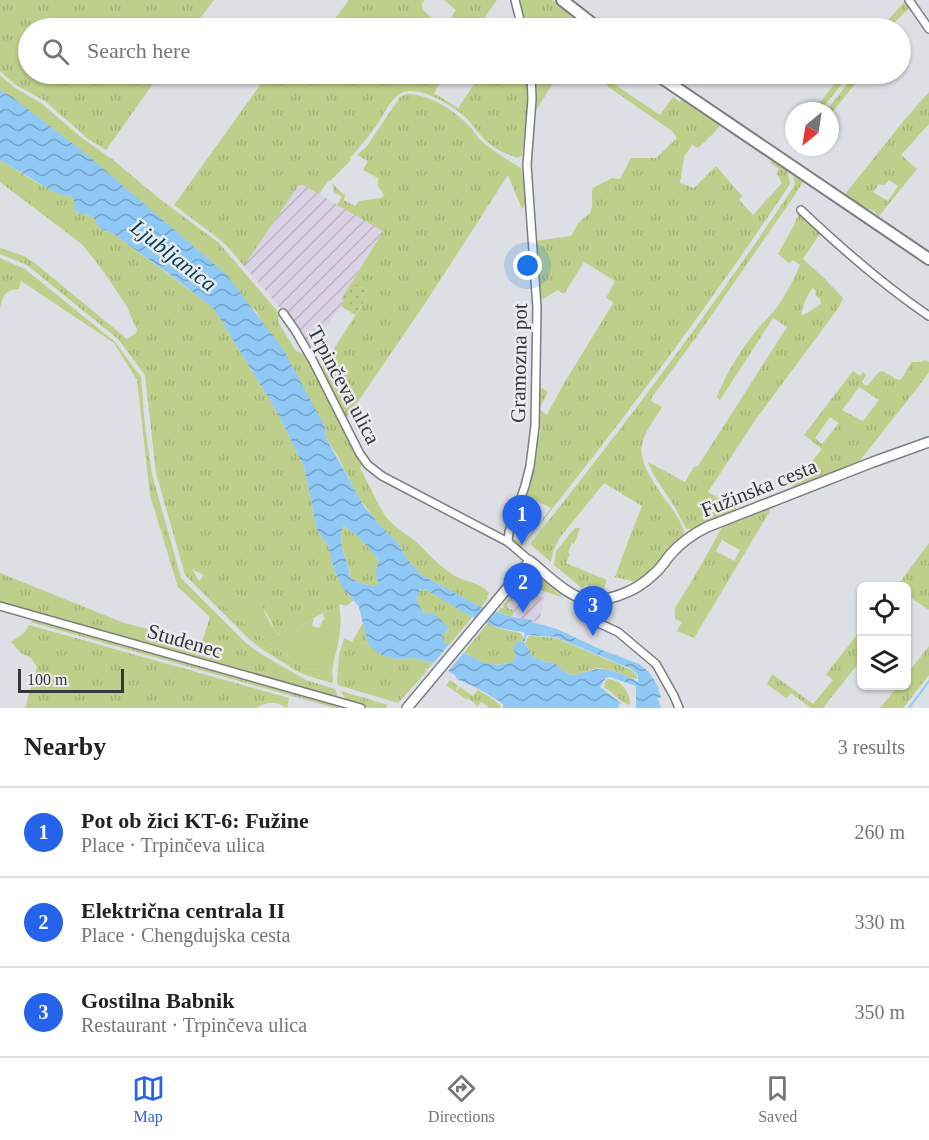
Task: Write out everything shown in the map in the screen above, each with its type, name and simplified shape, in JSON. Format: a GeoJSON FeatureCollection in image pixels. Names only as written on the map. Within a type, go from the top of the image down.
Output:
{"type":"FeatureCollection","features":[{"type":"Feature","properties":{"kind":"main road"},"geometry":{"type":"LineString","coordinates":[[562,0],[585,18]]}},
{"type":"Feature","properties":{"kind":"main road"},"geometry":{"type":"LineString","coordinates":[[671,84],[929,259]]}},
{"type":"Feature","properties":{"kind":"street"},"geometry":{"type":"LineString","coordinates":[[515,0],[520,18]]}},
{"type":"Feature","properties":{"kind":"street"},"geometry":{"type":"LineString","coordinates":[[909,0],[929,28]]}},
{"type":"Feature","properties":{"kind":"street","name":"Gramozna pot"},"geometry":{"type":"LineString","coordinates":[[508,542],[509,531],[530,466],[535,426],[537,308],[527,165],[531,84]]}},
{"type":"Feature","properties":{"kind":"street"},"geometry":{"type":"LineString","coordinates":[[801,210],[894,291],[929,316]]}},
{"type":"Feature","properties":{"kind":"street","name":"Trpinčeva ulica"},"geometry":{"type":"LineString","coordinates":[[283,314],[314,361],[360,454],[368,465],[391,481],[508,542],[567,591],[584,599],[586,612],[592,620],[618,632],[656,664],[679,708]]}},
{"type":"Feature","properties":{"kind":"street","name":"Fužinska cesta"},"geometry":{"type":"LineString","coordinates":[[584,599],[610,597],[639,586],[654,574],[683,542],[707,526],[929,442]]}},
{"type":"Feature","properties":{"kind":"street"},"geometry":{"type":"LineString","coordinates":[[406,708],[530,561]]}},
{"type":"Feature","properties":{"kind":"street","name":"Studenec"},"geometry":{"type":"LineString","coordinates":[[0,606],[361,708]]}},
{"type":"Feature","properties":{"kind":"shaded area"},"geometry":{"type":"Polygon","coordinates":[[[299,185],[303,185],[383,231],[341,299],[344,301],[311,350],[295,325],[244,266],[299,185]]]}},
{"type":"Feature","properties":{"kind":"shaded area"},"geometry":{"type":"Polygon","coordinates":[[[518,587],[544,598],[539,623],[498,612],[501,608],[503,609],[503,605],[518,587]]]}},
{"type":"Feature","properties":{"kind":"green space"},"geometry":{"type":"Polygon","coordinates":[[[0,0],[214,0],[200,18],[18,18],[18,84],[153,84],[106,150],[87,138],[45,101],[14,84],[0,71],[0,0]]]}},
{"type":"Feature","properties":{"kind":"green space"},"geometry":{"type":"Polygon","coordinates":[[[349,0],[425,0],[422,3],[424,11],[431,18],[336,18],[349,0]]]}},
{"type":"Feature","properties":{"kind":"green space"},"geometry":{"type":"Polygon","coordinates":[[[444,0],[497,0],[484,18],[451,18],[456,10],[444,0]]]}},
{"type":"Feature","properties":{"kind":"green space"},"geometry":{"type":"Polygon","coordinates":[[[517,0],[552,0],[574,18],[522,18],[517,0]]]}},
{"type":"Feature","properties":{"kind":"green space"},"geometry":{"type":"Polygon","coordinates":[[[908,0],[909,8],[899,18],[890,18],[908,0]]]}},
{"type":"Feature","properties":{"kind":"green space"},"geometry":{"type":"Polygon","coordinates":[[[0,75],[15,88],[41,103],[82,138],[219,243],[279,313],[278,322],[296,351],[306,355],[363,463],[360,468],[386,517],[449,572],[485,589],[489,593],[488,598],[481,607],[422,575],[406,558],[396,540],[372,516],[358,496],[326,438],[325,427],[256,311],[0,99],[0,75]]]}},
{"type":"Feature","properties":{"kind":"green space"},"geometry":{"type":"Polygon","coordinates":[[[261,84],[440,84],[434,93],[458,108],[474,84],[528,84],[528,104],[520,157],[508,155],[491,145],[463,115],[440,100],[412,91],[397,96],[376,127],[350,158],[351,160],[328,181],[319,194],[299,185],[244,266],[219,239],[174,205],[261,84]]]}},
{"type":"Feature","properties":{"kind":"green space"},"geometry":{"type":"Polygon","coordinates":[[[535,84],[553,84],[535,112],[535,84]]]}},
{"type":"Feature","properties":{"kind":"green space"},"geometry":{"type":"Polygon","coordinates":[[[606,84],[614,84],[660,115],[673,97],[680,102],[683,98],[720,125],[698,148],[692,145],[684,157],[680,183],[694,188],[716,166],[742,196],[739,200],[753,215],[782,183],[777,174],[779,169],[770,163],[772,161],[788,172],[790,184],[660,369],[521,548],[513,539],[523,544],[551,508],[525,495],[541,430],[537,428],[538,386],[548,392],[539,409],[547,415],[612,305],[613,302],[606,298],[615,281],[584,262],[564,294],[558,290],[543,299],[540,297],[535,241],[571,236],[578,223],[590,213],[593,188],[612,178],[620,179],[631,158],[656,158],[677,138],[672,131],[606,84]]]}},
{"type":"Feature","properties":{"kind":"green space"},"geometry":{"type":"Polygon","coordinates":[[[834,84],[842,84],[827,102],[820,102],[834,84]]]}},
{"type":"Feature","properties":{"kind":"green space"},"geometry":{"type":"Polygon","coordinates":[[[847,84],[855,84],[839,104],[833,102],[847,84]]]}},
{"type":"Feature","properties":{"kind":"green space"},"geometry":{"type":"Polygon","coordinates":[[[929,92],[929,124],[901,155],[917,169],[879,216],[845,194],[929,92]],[[889,180],[884,185],[879,184],[873,192],[888,201],[898,186],[889,180]]]}},
{"type":"Feature","properties":{"kind":"green space"},"geometry":{"type":"Polygon","coordinates":[[[407,94],[423,96],[446,107],[466,123],[485,144],[521,168],[525,205],[522,209],[508,175],[426,302],[346,419],[322,367],[370,293],[352,282],[383,231],[337,205],[342,197],[334,192],[332,183],[343,194],[345,193],[344,200],[355,206],[359,201],[381,198],[384,195],[378,186],[378,178],[363,170],[368,161],[357,155],[367,146],[400,97],[407,94]]]}},
{"type":"Feature","properties":{"kind":"green space"},"geometry":{"type":"Polygon","coordinates":[[[0,160],[44,186],[70,195],[79,214],[93,217],[101,228],[112,233],[199,297],[213,308],[219,317],[277,412],[304,467],[317,530],[328,546],[334,569],[354,600],[346,606],[340,604],[312,619],[292,634],[283,636],[274,629],[262,604],[212,587],[204,575],[192,569],[204,590],[254,632],[306,669],[332,671],[332,683],[297,671],[263,650],[185,575],[156,473],[145,375],[118,339],[27,265],[0,254],[0,248],[24,256],[36,264],[127,339],[137,330],[126,305],[83,245],[0,182],[0,160]]]}},
{"type":"Feature","properties":{"kind":"green space"},"geometry":{"type":"Polygon","coordinates":[[[793,176],[803,182],[652,397],[651,401],[662,407],[643,439],[641,452],[643,461],[680,522],[684,535],[649,572],[636,582],[615,577],[642,506],[604,483],[561,536],[553,551],[551,562],[530,544],[633,412],[732,277],[795,185],[793,176]]]}},
{"type":"Feature","properties":{"kind":"green space"},"geometry":{"type":"Polygon","coordinates":[[[799,212],[821,232],[803,259],[843,298],[839,307],[756,419],[708,492],[737,509],[692,530],[686,528],[648,462],[685,482],[694,467],[698,466],[787,327],[773,318],[720,400],[717,397],[732,365],[752,336],[782,300],[800,265],[793,260],[789,263],[778,254],[799,212]],[[812,288],[801,314],[804,315],[821,304],[820,299],[815,295],[816,291],[812,288]]]}},
{"type":"Feature","properties":{"kind":"green space"},"geometry":{"type":"Polygon","coordinates":[[[0,258],[25,269],[115,342],[141,377],[152,474],[181,578],[246,643],[306,680],[335,689],[338,697],[0,603],[0,573],[124,623],[200,642],[202,642],[210,617],[178,587],[150,495],[137,380],[114,343],[21,281],[19,289],[5,294],[0,308],[0,258]]]}},
{"type":"Feature","properties":{"kind":"green space"},"geometry":{"type":"Polygon","coordinates":[[[352,282],[370,293],[355,315],[341,306],[344,301],[341,299],[352,282]]]}},
{"type":"Feature","properties":{"kind":"green space"},"geometry":{"type":"Polygon","coordinates":[[[924,360],[929,362],[929,372],[858,463],[791,488],[822,449],[804,435],[853,371],[860,376],[863,372],[866,375],[862,382],[868,385],[879,372],[883,371],[900,380],[912,362],[924,360]],[[859,387],[842,410],[863,421],[879,400],[859,387]],[[830,417],[815,438],[822,444],[839,423],[830,417]]]}},
{"type":"Feature","properties":{"kind":"green space"},"geometry":{"type":"Polygon","coordinates":[[[768,506],[770,511],[694,638],[677,631],[682,622],[675,619],[675,608],[725,522],[768,506]],[[722,540],[716,551],[734,561],[740,550],[722,540]]]}},
{"type":"Feature","properties":{"kind":"green space"},"geometry":{"type":"Polygon","coordinates":[[[344,525],[356,534],[379,560],[375,572],[378,586],[358,583],[351,578],[341,536],[344,525]]]}},
{"type":"Feature","properties":{"kind":"green space"},"geometry":{"type":"Polygon","coordinates":[[[575,528],[580,528],[568,552],[570,554],[566,563],[607,580],[603,591],[586,585],[582,588],[554,565],[556,551],[575,528]]]}},
{"type":"Feature","properties":{"kind":"green space"},"geometry":{"type":"Polygon","coordinates":[[[929,543],[929,610],[911,598],[911,582],[900,582],[929,543]]]}},
{"type":"Feature","properties":{"kind":"green space"},"geometry":{"type":"Polygon","coordinates":[[[531,574],[537,575],[564,598],[529,584],[525,591],[518,591],[507,604],[509,609],[514,610],[512,617],[498,612],[504,607],[503,605],[531,574]]]}},
{"type":"Feature","properties":{"kind":"green space"},"geometry":{"type":"Polygon","coordinates":[[[204,575],[212,587],[218,590],[262,604],[269,621],[279,635],[294,633],[314,618],[312,626],[319,628],[325,619],[323,614],[339,606],[340,631],[332,671],[306,669],[254,632],[204,590],[198,582],[204,575]]]}},
{"type":"Feature","properties":{"kind":"green space"},"geometry":{"type":"Polygon","coordinates":[[[425,589],[473,616],[450,644],[445,644],[441,636],[449,629],[424,614],[416,599],[420,591],[425,589]]]}},
{"type":"Feature","properties":{"kind":"green space"},"geometry":{"type":"Polygon","coordinates":[[[37,619],[349,708],[335,708],[30,622],[37,619]]]}},
{"type":"Feature","properties":{"kind":"green space"},"geometry":{"type":"Polygon","coordinates":[[[363,623],[366,637],[389,657],[413,658],[433,663],[428,669],[426,668],[427,671],[398,703],[338,685],[339,655],[344,638],[352,642],[363,623]]]}},
{"type":"Feature","properties":{"kind":"green space"},"geometry":{"type":"Polygon","coordinates":[[[488,623],[500,629],[520,633],[523,637],[515,660],[508,663],[488,664],[464,652],[488,623]]]}},
{"type":"Feature","properties":{"kind":"green space"},"geometry":{"type":"Polygon","coordinates":[[[29,625],[289,698],[287,708],[273,703],[256,708],[25,708],[37,667],[31,658],[21,653],[11,642],[24,633],[29,625]]]}},
{"type":"Feature","properties":{"kind":"green space"},"geometry":{"type":"Polygon","coordinates":[[[857,635],[857,665],[823,708],[811,708],[791,693],[786,698],[767,684],[772,674],[813,704],[833,680],[826,674],[857,635]]]}},
{"type":"Feature","properties":{"kind":"green space"},"geometry":{"type":"Polygon","coordinates":[[[529,636],[556,638],[632,670],[638,679],[598,668],[580,674],[568,674],[554,662],[548,663],[533,657],[525,643],[529,636]]]}},
{"type":"Feature","properties":{"kind":"green space"},"geometry":{"type":"Polygon","coordinates":[[[929,646],[929,675],[903,708],[880,708],[895,690],[911,690],[911,669],[929,646]]]}},
{"type":"Feature","properties":{"kind":"green space"},"geometry":{"type":"Polygon","coordinates":[[[607,679],[621,684],[629,696],[630,705],[604,687],[607,679]]]}},
{"type":"Feature","properties":{"kind":"green space"},"geometry":{"type":"Polygon","coordinates":[[[450,680],[458,686],[457,691],[460,687],[473,696],[478,690],[493,699],[501,706],[500,708],[487,708],[488,706],[481,702],[478,706],[460,692],[467,700],[446,685],[450,680]]]}},
{"type":"Feature","properties":{"kind":"green space"},"geometry":{"type":"Polygon","coordinates":[[[341,691],[388,705],[385,708],[360,706],[348,701],[341,691]]]}},
{"type":"Feature","properties":{"kind":"water","name":"Ljubljanica"},"geometry":{"type":"Polygon","coordinates":[[[0,90],[85,153],[226,274],[283,349],[325,427],[326,438],[365,508],[396,540],[406,558],[422,575],[481,607],[557,629],[639,664],[649,672],[659,688],[662,697],[657,700],[661,708],[636,708],[636,686],[610,677],[606,678],[600,687],[621,703],[619,708],[503,708],[503,704],[497,700],[457,679],[455,675],[433,663],[413,658],[398,659],[378,653],[370,646],[359,607],[341,585],[328,546],[317,530],[304,467],[277,412],[213,308],[112,233],[99,228],[93,217],[79,214],[74,208],[75,202],[70,195],[54,192],[0,160],[0,90]],[[344,525],[341,538],[350,577],[363,584],[378,585],[375,572],[379,560],[356,534],[344,525]],[[425,589],[420,591],[416,599],[424,614],[434,613],[449,628],[442,636],[445,644],[452,645],[487,663],[501,664],[515,660],[516,654],[513,648],[518,641],[522,642],[524,632],[490,625],[425,589]],[[527,635],[524,642],[533,657],[548,663],[554,662],[567,674],[606,669],[638,682],[638,675],[632,669],[555,637],[527,635]]]}},
{"type":"Feature","properties":{"kind":"pier"},"geometry":{"type":"Polygon","coordinates":[[[452,641],[466,650],[446,674],[431,666],[452,641]]]}},
{"type":"Feature","properties":{"kind":"waterway"},"geometry":{"type":"LineString","coordinates":[[909,708],[929,681]]}},
{"type":"Feature","properties":{"kind":"place","name":"Pot ob žici KT-6: Fužine"},"geometry":{"type":"Point","coordinates":[522,545]}},
{"type":"Feature","properties":{"kind":"place","name":"Električna centrala II"},"geometry":{"type":"Point","coordinates":[523,613]}},
{"type":"Feature","properties":{"kind":"place","name":"Gostilna Babnik"},"geometry":{"type":"Point","coordinates":[593,636]}}]}
